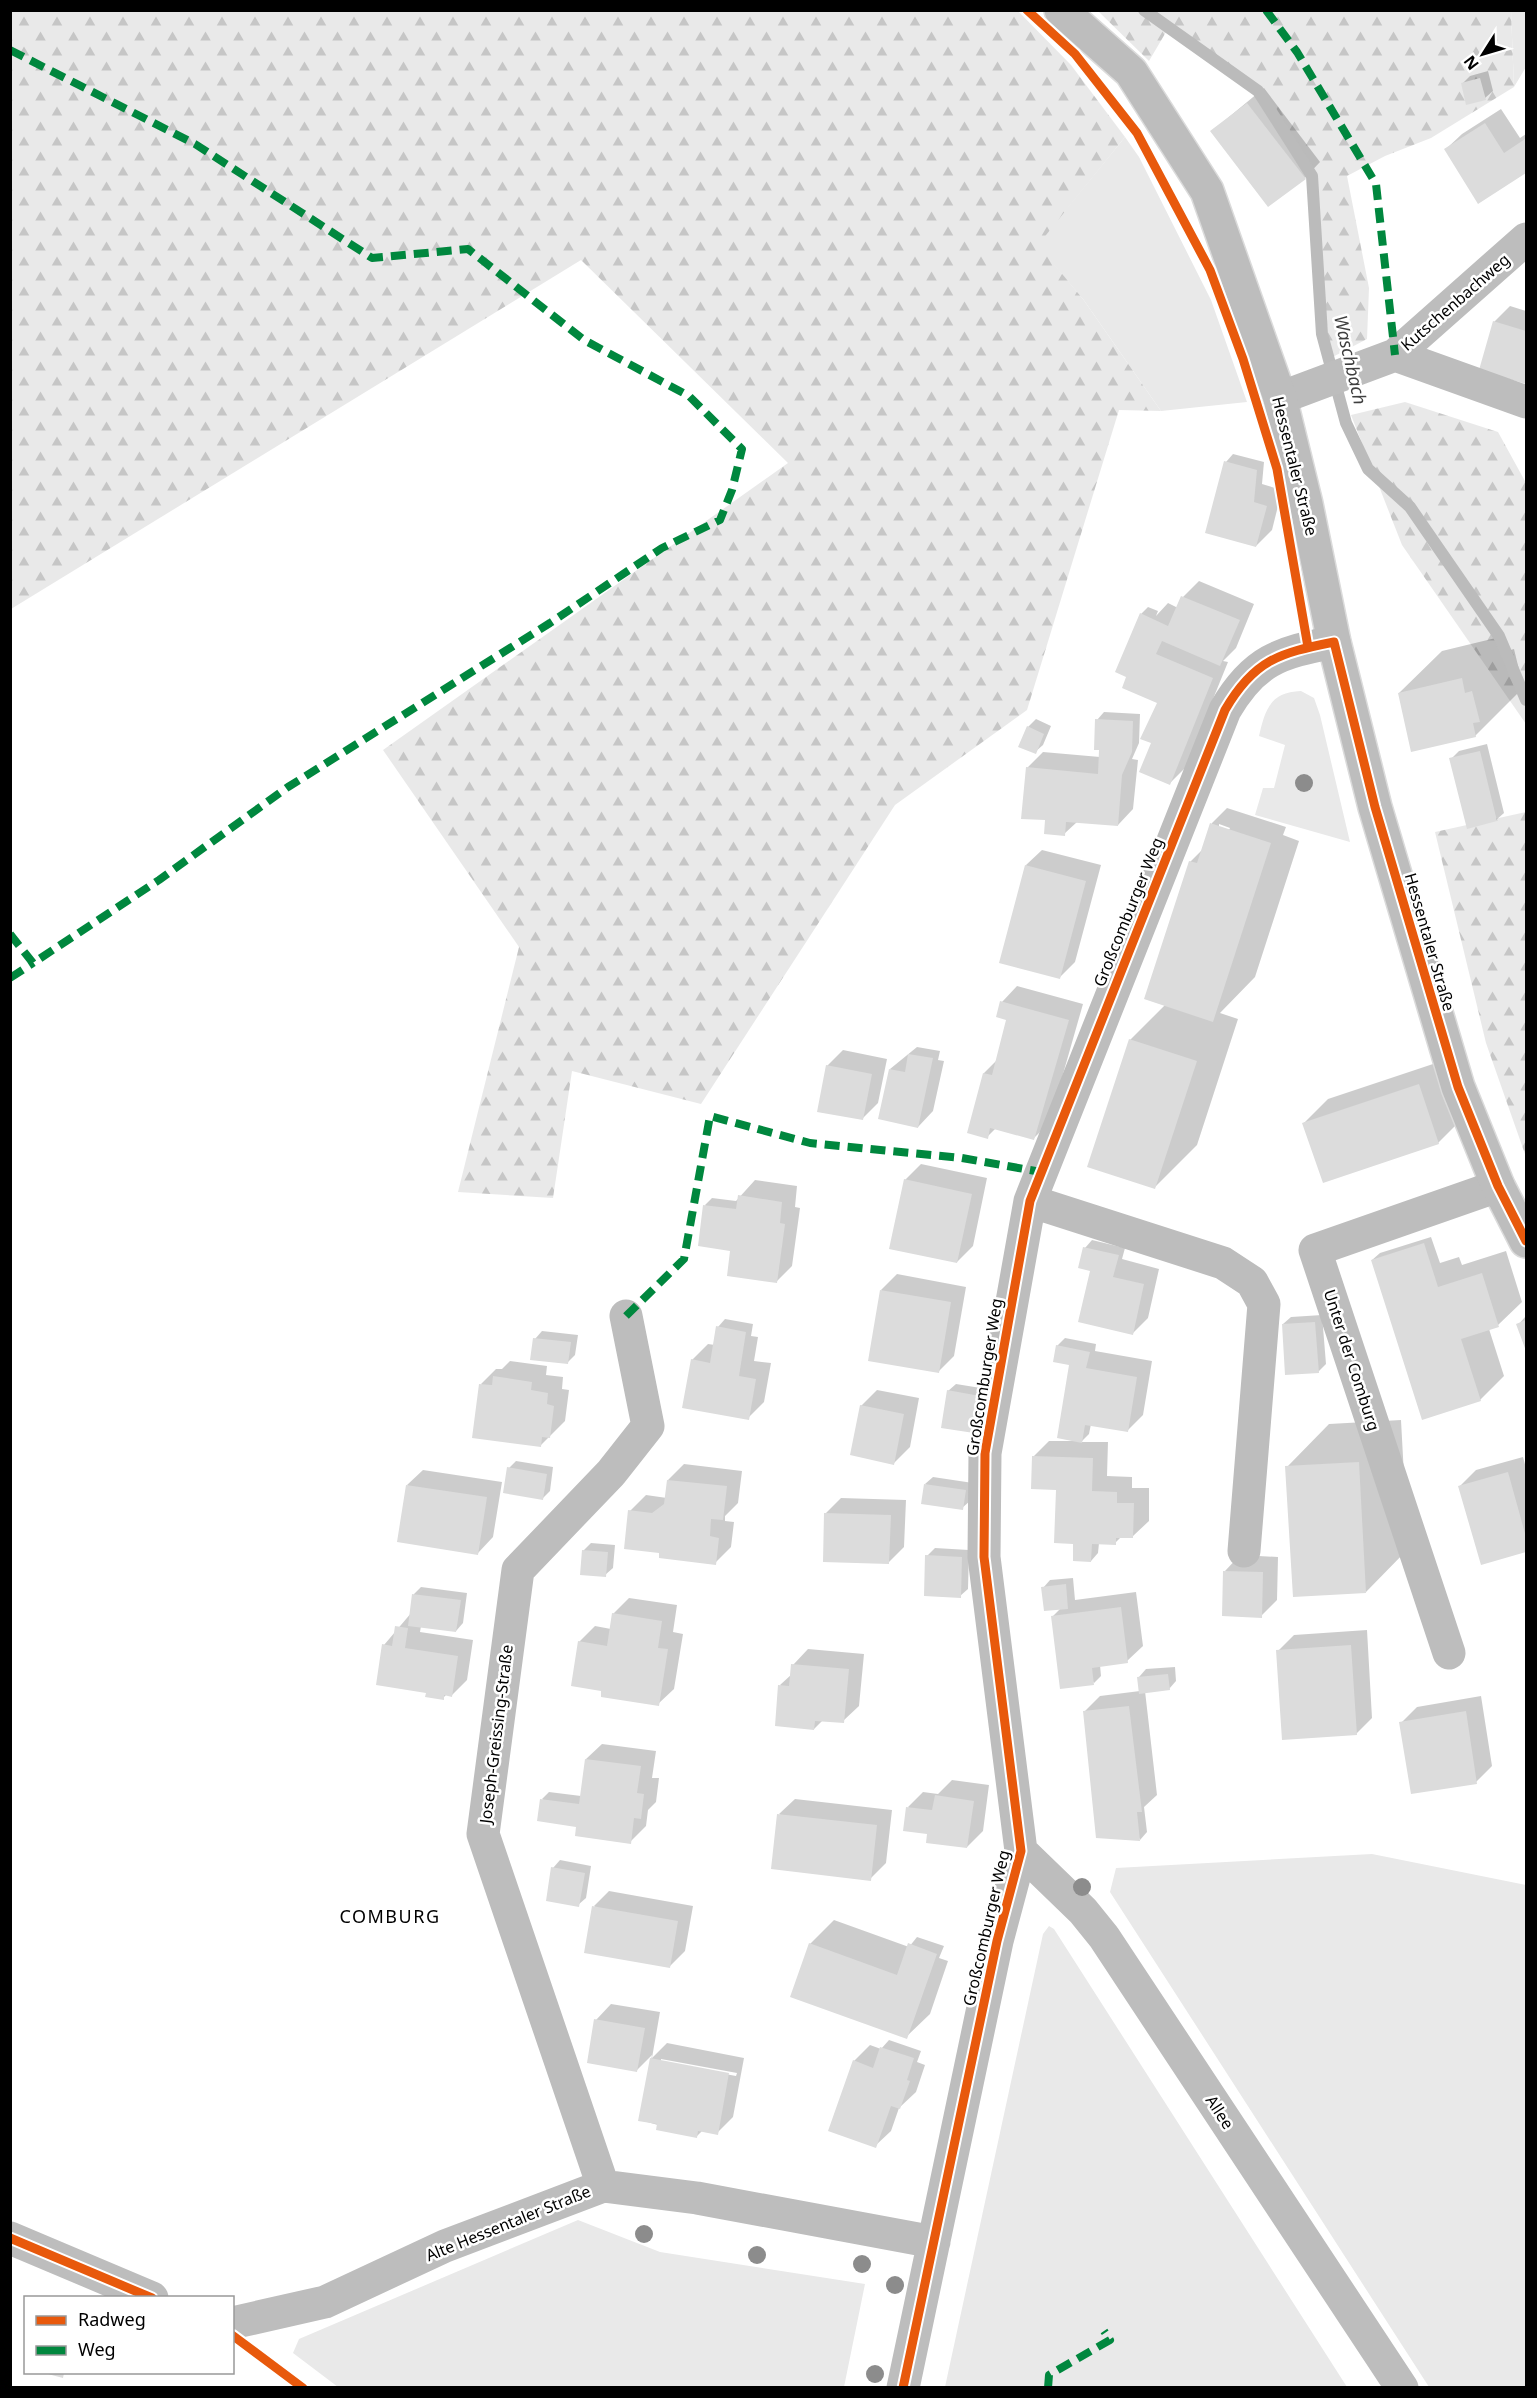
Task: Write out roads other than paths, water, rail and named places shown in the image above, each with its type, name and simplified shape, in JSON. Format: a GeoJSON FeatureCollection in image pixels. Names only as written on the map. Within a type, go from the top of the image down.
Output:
{"type":"FeatureCollection","features":[{"type":"Feature","properties":{"kind":"street","name":"Hessentaler Straße"},"geometry":{"type":"LineString","coordinates":[[1061,10],[1131,72],[1207,191],[1280,398],[1306,504],[1334,642],[1375,807],[1458,1087],[1498,1186],[1527,1241]]}},
{"type":"Feature","properties":{"kind":"street","name":"Kutschenbachweg"},"geometry":{"type":"LineString","coordinates":[[1280,398],[1395,355],[1527,239]]}},
{"type":"Feature","properties":{"kind":"street"},"geometry":{"type":"LineString","coordinates":[[1395,355],[1526,405]]}},
{"type":"Feature","properties":{"kind":"street","name":"Großcomburger Weg"},"geometry":{"type":"LineString","coordinates":[[903,2388],[997,1941],[1021,1851],[984,1557],[984,1522],[985,1453],[1030,1201],[1224,710],[1240,683],[1262,664],[1308,647],[1334,642]]}},
{"type":"Feature","properties":{"kind":"street","name":"Unter der Comburg"},"geometry":{"type":"LineString","coordinates":[[1449,1653],[1315,1250],[1498,1186]]}},
{"type":"Feature","properties":{"kind":"street"},"geometry":{"type":"LineString","coordinates":[[1030,1201],[1223,1263],[1252,1282],[1264,1304],[1244,1551]]}},
{"type":"Feature","properties":{"kind":"street","name":"Joseph-Greissing-Straße"},"geometry":{"type":"LineString","coordinates":[[603,2186],[483,1834],[518,1570],[611,1473],[648,1426],[626,1316]]}},
{"type":"Feature","properties":{"kind":"street","name":"Allee"},"geometry":{"type":"LineString","coordinates":[[1021,1851],[1083,1911],[1104,1937],[1402,2388]]}},
{"type":"Feature","properties":{"kind":"street","name":"Alte Hessentaler Straße"},"geometry":{"type":"LineString","coordinates":[[241,2336],[325,2302],[445,2246],[603,2186],[697,2198],[934,2242]]}},
{"type":"Feature","properties":{"kind":"street"},"geometry":{"type":"LineString","coordinates":[[10,2238],[147,2296]]}},
{"type":"Feature","properties":{"kind":"waterway","name":"Waschbach"},"geometry":{"type":"LineString","coordinates":[[1144,10],[1258,91],[1312,176],[1322,334],[1346,423],[1368,469],[1410,507],[1499,636],[1526,700]]}},
{"type":"Feature","properties":{"kind":"district","name":"COMBURG"},"geometry":{"type":"Point","coordinates":[390,1917]}}]}
